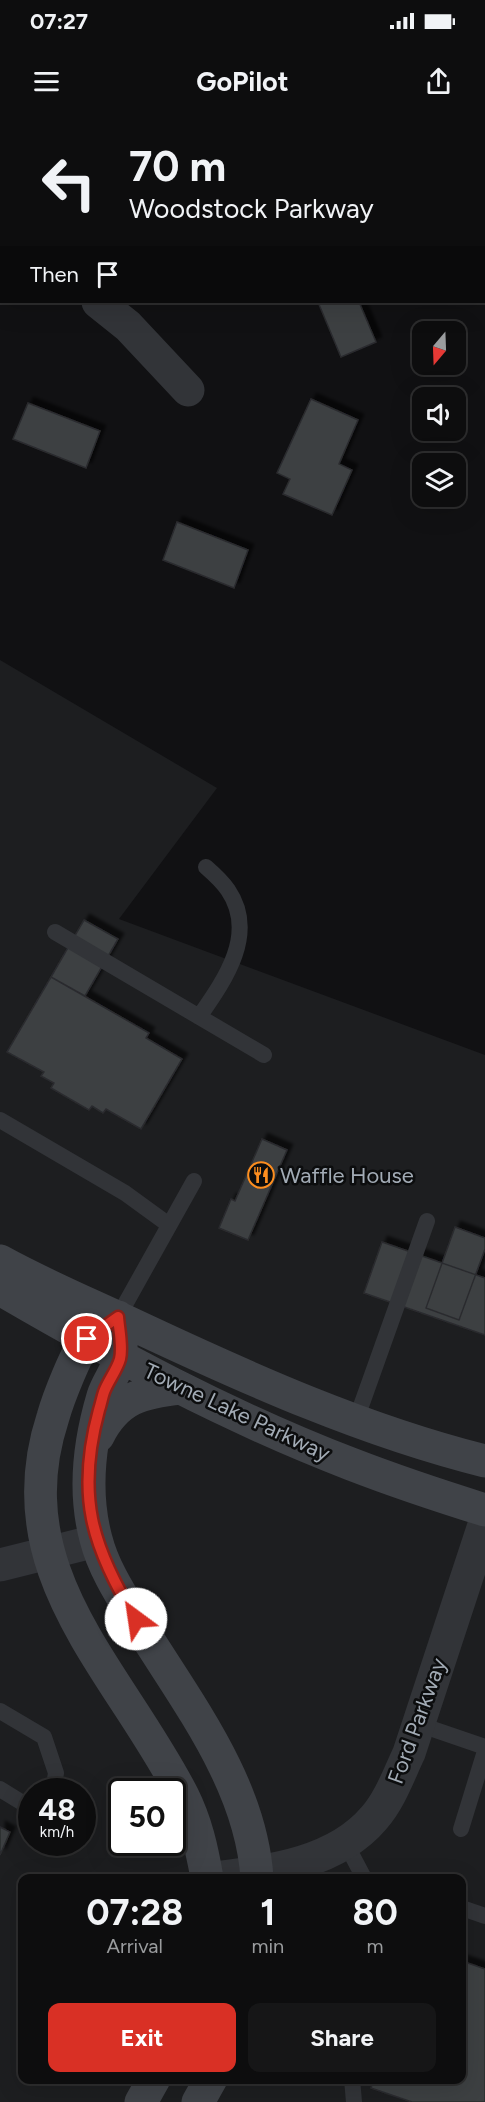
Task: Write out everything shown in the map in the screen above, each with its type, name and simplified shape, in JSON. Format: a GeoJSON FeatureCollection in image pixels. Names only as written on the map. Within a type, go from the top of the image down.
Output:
{"type":"FeatureCollection","features":[{"type":"Feature","properties":{"kind":"main road","name":"Towne Lake Parkway"},"geometry":{"type":"LineString","coordinates":[[0,1261],[255,1380],[356,1420],[485,1461]]}},
{"type":"Feature","properties":{"kind":"main road","name":"Towne Lake Parkway"},"geometry":{"type":"LineString","coordinates":[[0,1289],[120,1358],[275,1432],[351,1464],[485,1510]]}},
{"type":"Feature","properties":{"kind":"main road"},"geometry":{"type":"LineString","coordinates":[[118,1317],[87,1339],[58,1401],[44,1445],[40,1467],[41,1508],[48,1553],[59,1587],[77,1623],[184,1797],[200,1837],[206,1874]]}},
{"type":"Feature","properties":{"kind":"main road"},"geometry":{"type":"LineString","coordinates":[[118,1317],[120,1358],[104,1393],[88,1476],[89,1505],[96,1541],[124,1600],[209,1738],[231,1779],[248,1823],[257,1874]]}},
{"type":"Feature","properties":{"kind":"main road"},"geometry":{"type":"LineString","coordinates":[[92,1448],[113,1413],[127,1400],[162,1390],[181,1388]]}},
{"type":"Feature","properties":{"kind":"main road"},"geometry":{"type":"LineString","coordinates":[[141,2102],[151,2084]]}},
{"type":"Feature","properties":{"kind":"main road"},"geometry":{"type":"LineString","coordinates":[[198,2102],[208,2084]]}},
{"type":"Feature","properties":{"kind":"street"},"geometry":{"type":"LineString","coordinates":[[99,303],[128,326],[188,390]]}},
{"type":"Feature","properties":{"kind":"street","name":"Ford Parkway"},"geometry":{"type":"LineString","coordinates":[[260,1874],[332,1851],[375,1818],[394,1786],[409,1753],[485,1522]]}},
{"type":"Feature","properties":{"kind":"street"},"geometry":{"type":"LineString","coordinates":[[0,1565],[96,1541]]}},
{"type":"Feature","properties":{"kind":"lane"},"geometry":{"type":"LineString","coordinates":[[199,1017],[229,970],[241,931],[235,904],[229,891],[206,867]]}},
{"type":"Feature","properties":{"kind":"lane"},"geometry":{"type":"LineString","coordinates":[[55,932],[264,1055]]}},
{"type":"Feature","properties":{"kind":"lane"},"geometry":{"type":"LineString","coordinates":[[0,1120],[125,1193],[169,1225]]}},
{"type":"Feature","properties":{"kind":"lane"},"geometry":{"type":"LineString","coordinates":[[118,1317],[194,1181]]}},
{"type":"Feature","properties":{"kind":"lane"},"geometry":{"type":"LineString","coordinates":[[356,1420],[427,1221]]}},
{"type":"Feature","properties":{"kind":"lane"},"geometry":{"type":"LineString","coordinates":[[0,1711],[44,1737],[56,1773],[55,1778]]}},
{"type":"Feature","properties":{"kind":"lane"},"geometry":{"type":"LineString","coordinates":[[418,1724],[485,1749],[461,1829]]}},
{"type":"Feature","properties":{"kind":"lane"},"geometry":{"type":"LineString","coordinates":[[0,1789],[18,1800]]}},
{"type":"Feature","properties":{"kind":"lane"},"geometry":{"type":"LineString","coordinates":[[345,1842],[362,1874]]}},
{"type":"Feature","properties":{"kind":"lane"},"geometry":{"type":"LineString","coordinates":[[466,1909],[485,1916]]}},
{"type":"Feature","properties":{"kind":"lane"},"geometry":{"type":"LineString","coordinates":[[352,2084],[354,2102]]}},
{"type":"Feature","properties":{"kind":"shaded area"},"geometry":{"type":"Polygon","coordinates":[[[0,660],[217,788],[119,919],[485,1055],[485,2102],[0,2102],[0,660]]]}},
{"type":"Feature","properties":{"kind":"building"},"geometry":{"type":"Polygon","coordinates":[[[318,303],[359,303],[376,342],[341,357],[318,303]]]}},
{"type":"Feature","properties":{"kind":"building"},"geometry":{"type":"Polygon","coordinates":[[[311,399],[358,420],[339,464],[352,470],[332,515],[283,494],[290,479],[277,473],[311,399]]]}},
{"type":"Feature","properties":{"kind":"building"},"geometry":{"type":"Polygon","coordinates":[[[28,403],[100,431],[86,468],[13,439],[28,403]]]}},
{"type":"Feature","properties":{"kind":"building"},"geometry":{"type":"Polygon","coordinates":[[[177,522],[248,550],[234,588],[163,560],[177,522]]]}},
{"type":"Feature","properties":{"kind":"building"},"geometry":{"type":"Polygon","coordinates":[[[84,920],[118,939],[85,996],[51,977],[84,920]]]}},
{"type":"Feature","properties":{"kind":"building"},"geometry":{"type":"Polygon","coordinates":[[[51,977],[149,1033],[146,1038],[182,1059],[141,1129],[106,1109],[103,1113],[92,1106],[89,1110],[51,1088],[54,1083],[41,1076],[44,1072],[7,1052],[51,977]]]}},
{"type":"Feature","properties":{"kind":"building","name":"Waffle House"},"geometry":{"type":"Polygon","coordinates":[[[262,1139],[287,1150],[248,1240],[219,1228],[231,1199],[235,1201],[262,1139]]]}},
{"type":"Feature","properties":{"kind":"building"},"geometry":{"type":"Polygon","coordinates":[[[455,1227],[485,1238],[485,1249],[459,1320],[426,1308],[455,1227]]]}},
{"type":"Feature","properties":{"kind":"building"},"geometry":{"type":"Polygon","coordinates":[[[382,1242],[485,1278],[485,1335],[364,1293],[382,1242]]]}},
{"type":"Feature","properties":{"kind":"building"},"geometry":{"type":"Polygon","coordinates":[[[0,1827],[10,1832],[0,1855],[0,1827]]]}},
{"type":"Feature","properties":{"kind":"building"},"geometry":{"type":"Polygon","coordinates":[[[466,1962],[485,1969],[485,2102],[412,2102],[371,2088],[372,2084],[466,2084],[466,1962]]]}},
{"type":"Feature","properties":{"kind":"place","name":"Waffle House"},"geometry":{"type":"Point","coordinates":[261,1175]}},
{"type":"Feature","properties":{"kind":"route"},"geometry":{"type":"LineString","coordinates":[[87,1339],[118,1317],[120,1358],[104,1393],[96,1420],[88,1476],[89,1505],[96,1541],[109,1571],[136,1619]]}}]}
